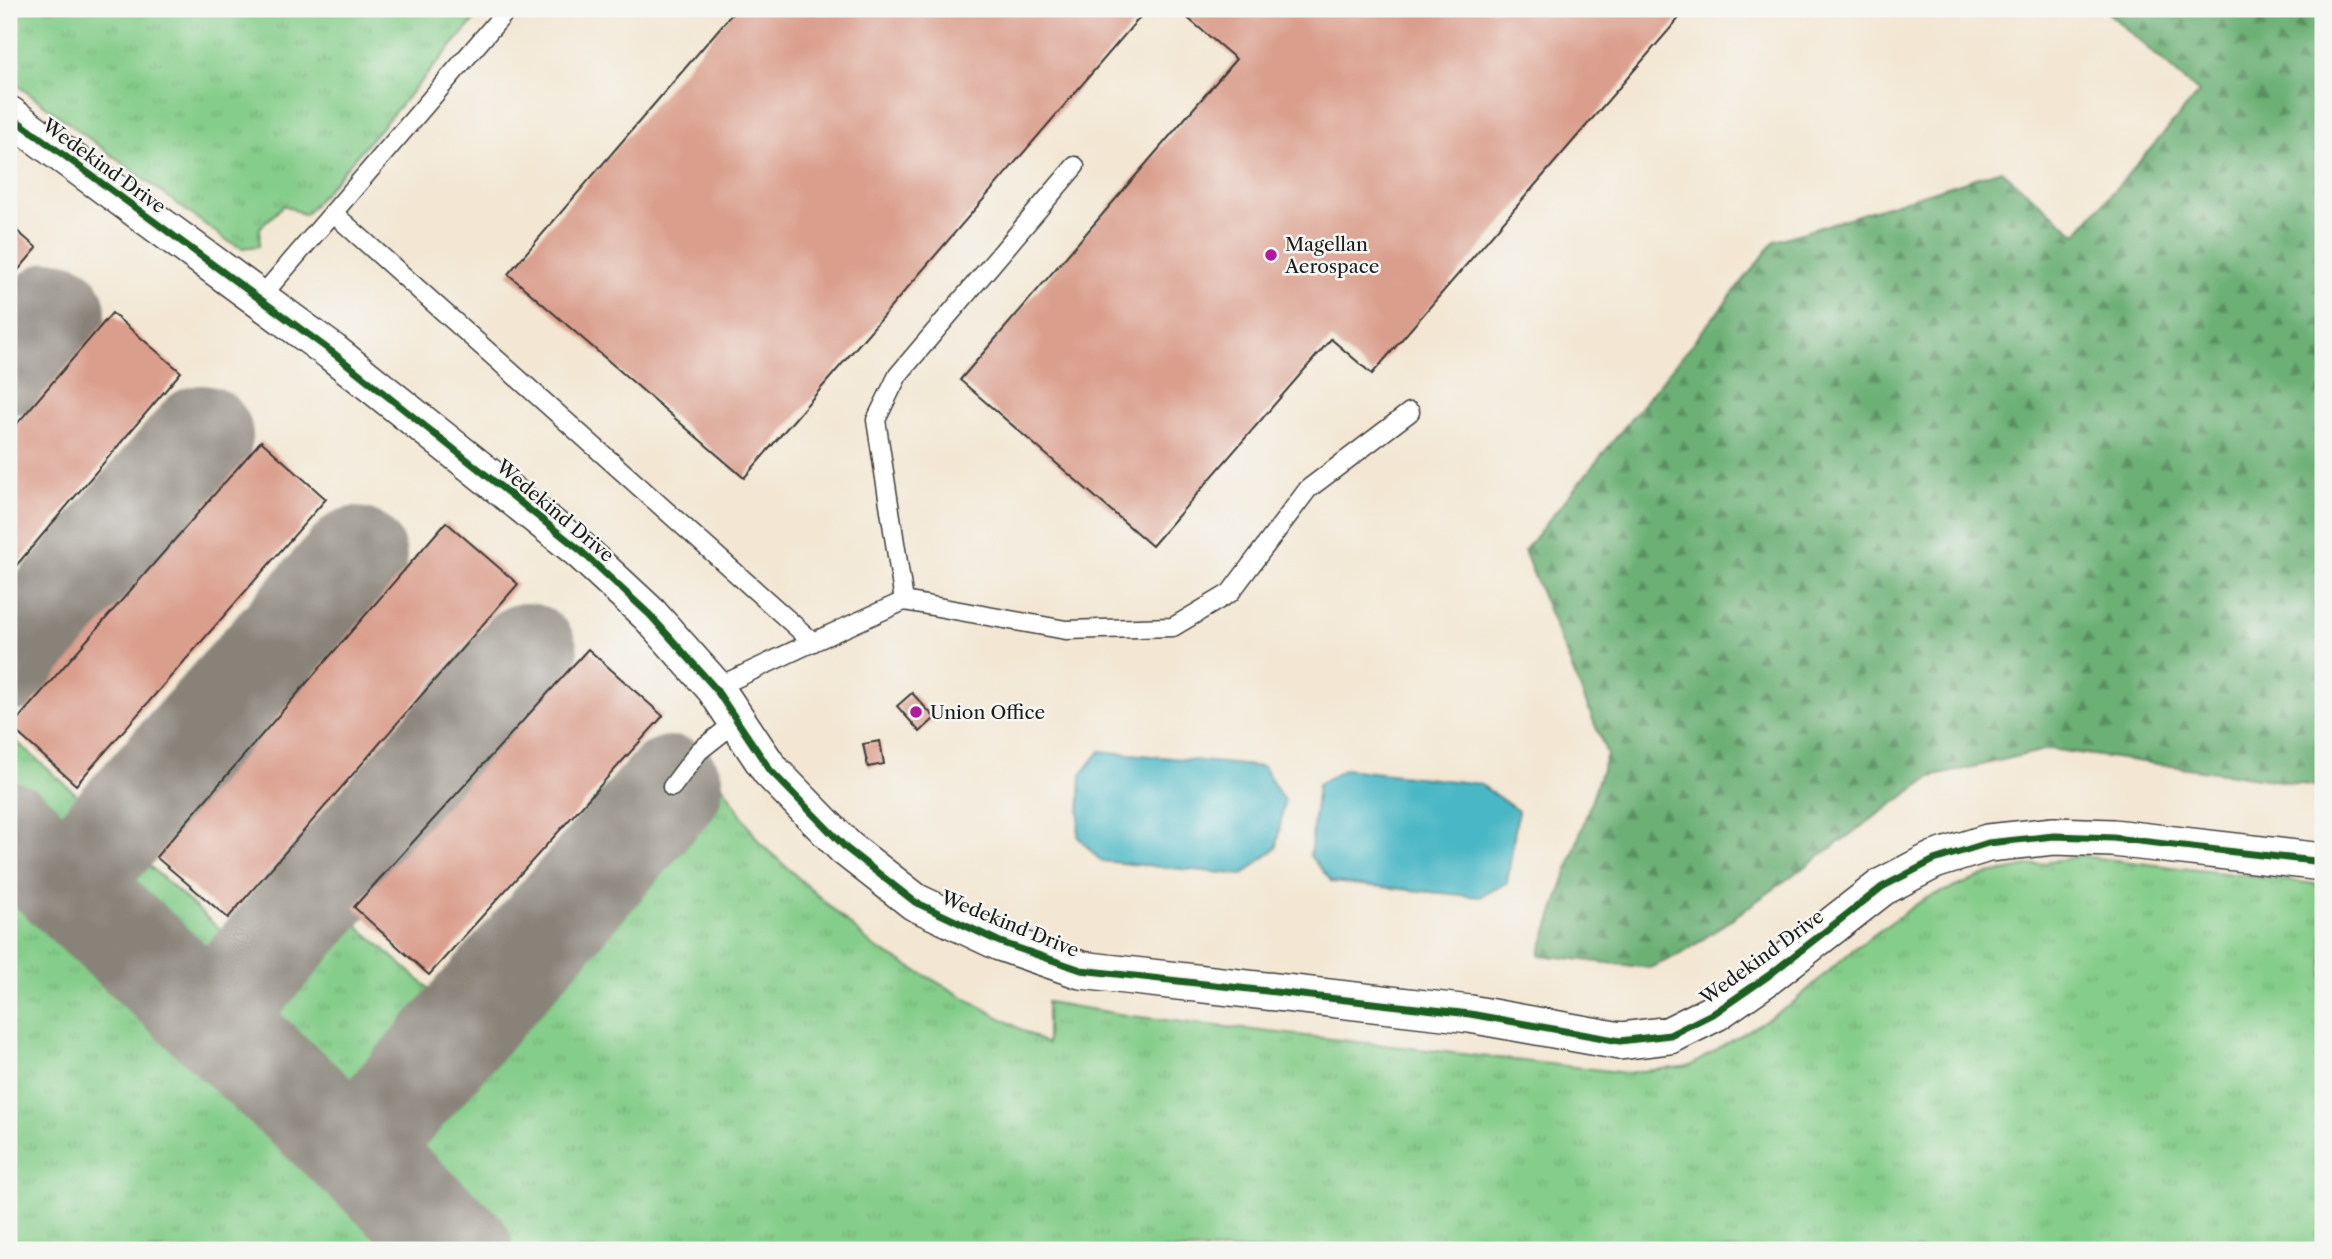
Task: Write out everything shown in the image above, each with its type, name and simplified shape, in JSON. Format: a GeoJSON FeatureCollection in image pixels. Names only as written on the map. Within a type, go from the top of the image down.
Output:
{"type":"FeatureCollection","features":[{"type":"Feature","properties":{"kind":"street","name":"Wedekind Drive"},"geometry":{"type":"LineString","coordinates":[[9,115],[331,352],[580,550],[650,615],[715,688],[770,770],[846,848],[915,902],[1000,942],[1081,970],[1469,1014],[1620,1041],[1670,1035],[1716,1012],[1768,976],[1882,887],[1934,860],[1988,843],[2054,836],[2113,838],[2323,862]]}},
{"type":"Feature","properties":{"kind":"lane"},"geometry":{"type":"LineString","coordinates":[[259,299],[508,9]]}},
{"type":"Feature","properties":{"kind":"lane"},"geometry":{"type":"LineString","coordinates":[[904,601],[876,420],[898,375],[1075,166]]}},
{"type":"Feature","properties":{"kind":"lane"},"geometry":{"type":"LineString","coordinates":[[332,213],[813,642]]}},
{"type":"Feature","properties":{"kind":"lane"},"geometry":{"type":"LineString","coordinates":[[715,688],[904,601],[1066,630],[1173,626],[1230,593],[1308,489],[1410,412]]}},
{"type":"Feature","properties":{"kind":"lane"},"geometry":{"type":"LineString","coordinates":[[672,787],[699,751],[737,721]]}},
{"type":"Feature","properties":{"kind":"green space"},"geometry":{"type":"Polygon","coordinates":[[[9,9],[484,9],[305,215],[284,205],[260,228],[259,246],[242,248],[226,240],[9,79],[9,9]]]}},
{"type":"Feature","properties":{"kind":"green space"},"geometry":{"type":"Polygon","coordinates":[[[2104,9],[2323,9],[2323,787],[2049,749],[1931,777],[1685,952],[1650,968],[1539,955],[1607,754],[1524,551],[1775,241],[2001,170],[2076,234],[2199,93],[2104,9]]]}},
{"type":"Feature","properties":{"kind":"green space"},"geometry":{"type":"Polygon","coordinates":[[[9,735],[99,814],[76,842],[59,849],[9,803],[9,735]]]}},
{"type":"Feature","properties":{"kind":"green space"},"geometry":{"type":"Polygon","coordinates":[[[710,766],[759,842],[873,946],[1047,1044],[1047,1002],[1131,1016],[1627,1073],[1690,1066],[1790,1005],[1854,949],[1924,899],[1989,874],[2080,856],[2323,885],[2323,1250],[496,1250],[394,1157],[391,1136],[710,766]]]}},
{"type":"Feature","properties":{"kind":"green space"},"geometry":{"type":"Polygon","coordinates":[[[124,843],[225,934],[241,916],[251,925],[253,933],[218,976],[202,983],[103,891],[100,871],[124,843]]]}},
{"type":"Feature","properties":{"kind":"green space"},"geometry":{"type":"Polygon","coordinates":[[[9,854],[436,1250],[9,1250],[9,854]]]}},
{"type":"Feature","properties":{"kind":"green space"},"geometry":{"type":"Polygon","coordinates":[[[348,883],[362,896],[345,915],[449,1006],[366,1106],[343,1112],[243,1021],[242,1007],[348,883]]]}},
{"type":"Feature","properties":{"kind":"water"},"geometry":{"type":"Polygon","coordinates":[[[1100,751],[1263,767],[1284,801],[1277,847],[1243,875],[1101,861],[1078,837],[1081,775],[1100,751]]]}},
{"type":"Feature","properties":{"kind":"water"},"geometry":{"type":"Polygon","coordinates":[[[1345,769],[1480,784],[1518,811],[1507,883],[1480,897],[1332,882],[1310,856],[1318,784],[1345,769]]]}},
{"type":"Feature","properties":{"kind":"building"},"geometry":{"type":"Polygon","coordinates":[[[736,9],[1147,9],[744,478],[508,274],[736,9]]]}},
{"type":"Feature","properties":{"kind":"building","name":"Magellan Aerospace"},"geometry":{"type":"Polygon","coordinates":[[[1177,9],[1687,9],[1372,374],[1331,339],[1152,546],[960,380],[1236,59],[1177,9]]]}},
{"type":"Feature","properties":{"kind":"building"},"geometry":{"type":"Polygon","coordinates":[[[9,224],[37,248],[9,281],[9,224]]]}},
{"type":"Feature","properties":{"kind":"building"},"geometry":{"type":"Polygon","coordinates":[[[112,313],[181,372],[9,574],[9,433],[112,313]]]}},
{"type":"Feature","properties":{"kind":"building"},"geometry":{"type":"Polygon","coordinates":[[[261,441],[326,499],[76,785],[11,727],[261,441]]]}},
{"type":"Feature","properties":{"kind":"building"},"geometry":{"type":"Polygon","coordinates":[[[446,522],[518,584],[228,918],[156,857],[446,522]]]}},
{"type":"Feature","properties":{"kind":"building"},"geometry":{"type":"Polygon","coordinates":[[[588,649],[663,716],[429,975],[354,907],[588,649]]]}},
{"type":"Feature","properties":{"kind":"building","name":"Union Office"},"geometry":{"type":"Polygon","coordinates":[[[912,693],[935,718],[920,732],[897,706],[912,693]]]}},
{"type":"Feature","properties":{"kind":"building"},"geometry":{"type":"Polygon","coordinates":[[[880,741],[884,764],[868,767],[863,744],[880,741]]]}},
{"type":"Feature","properties":{"kind":"taxiway"},"geometry":{"type":"LineString","coordinates":[[9,364],[55,312]]}},
{"type":"Feature","properties":{"kind":"taxiway"},"geometry":{"type":"LineString","coordinates":[[9,661],[202,436]]}},
{"type":"Feature","properties":{"kind":"taxiway"},"geometry":{"type":"LineString","coordinates":[[66,884],[356,558]]}},
{"type":"Feature","properties":{"kind":"taxiway"},"geometry":{"type":"LineString","coordinates":[[210,1018],[527,654]]}},
{"type":"Feature","properties":{"kind":"taxiway"},"geometry":{"type":"LineString","coordinates":[[354,1151],[672,787]]}},
{"type":"Feature","properties":{"kind":"taxiway"},"geometry":{"type":"LineString","coordinates":[[9,832],[462,1250]]}},
{"type":"Feature","properties":{"kind":"cycle path"},"geometry":{"type":"LineString","coordinates":[[9,115],[332,352],[580,550],[650,615],[715,688],[770,770],[846,848],[915,902],[1000,942],[1081,970],[1470,1014],[1620,1041],[1670,1035],[1716,1012],[1768,976],[1882,887],[1934,860],[1988,843],[2054,836],[2113,838],[2323,862]]}},
{"type":"Feature","properties":{"kind":"place","name":"Magellan Aerospace"},"geometry":{"type":"Point","coordinates":[1271,255]}},
{"type":"Feature","properties":{"kind":"place","name":"Union Office"},"geometry":{"type":"Point","coordinates":[916,712]}}]}
